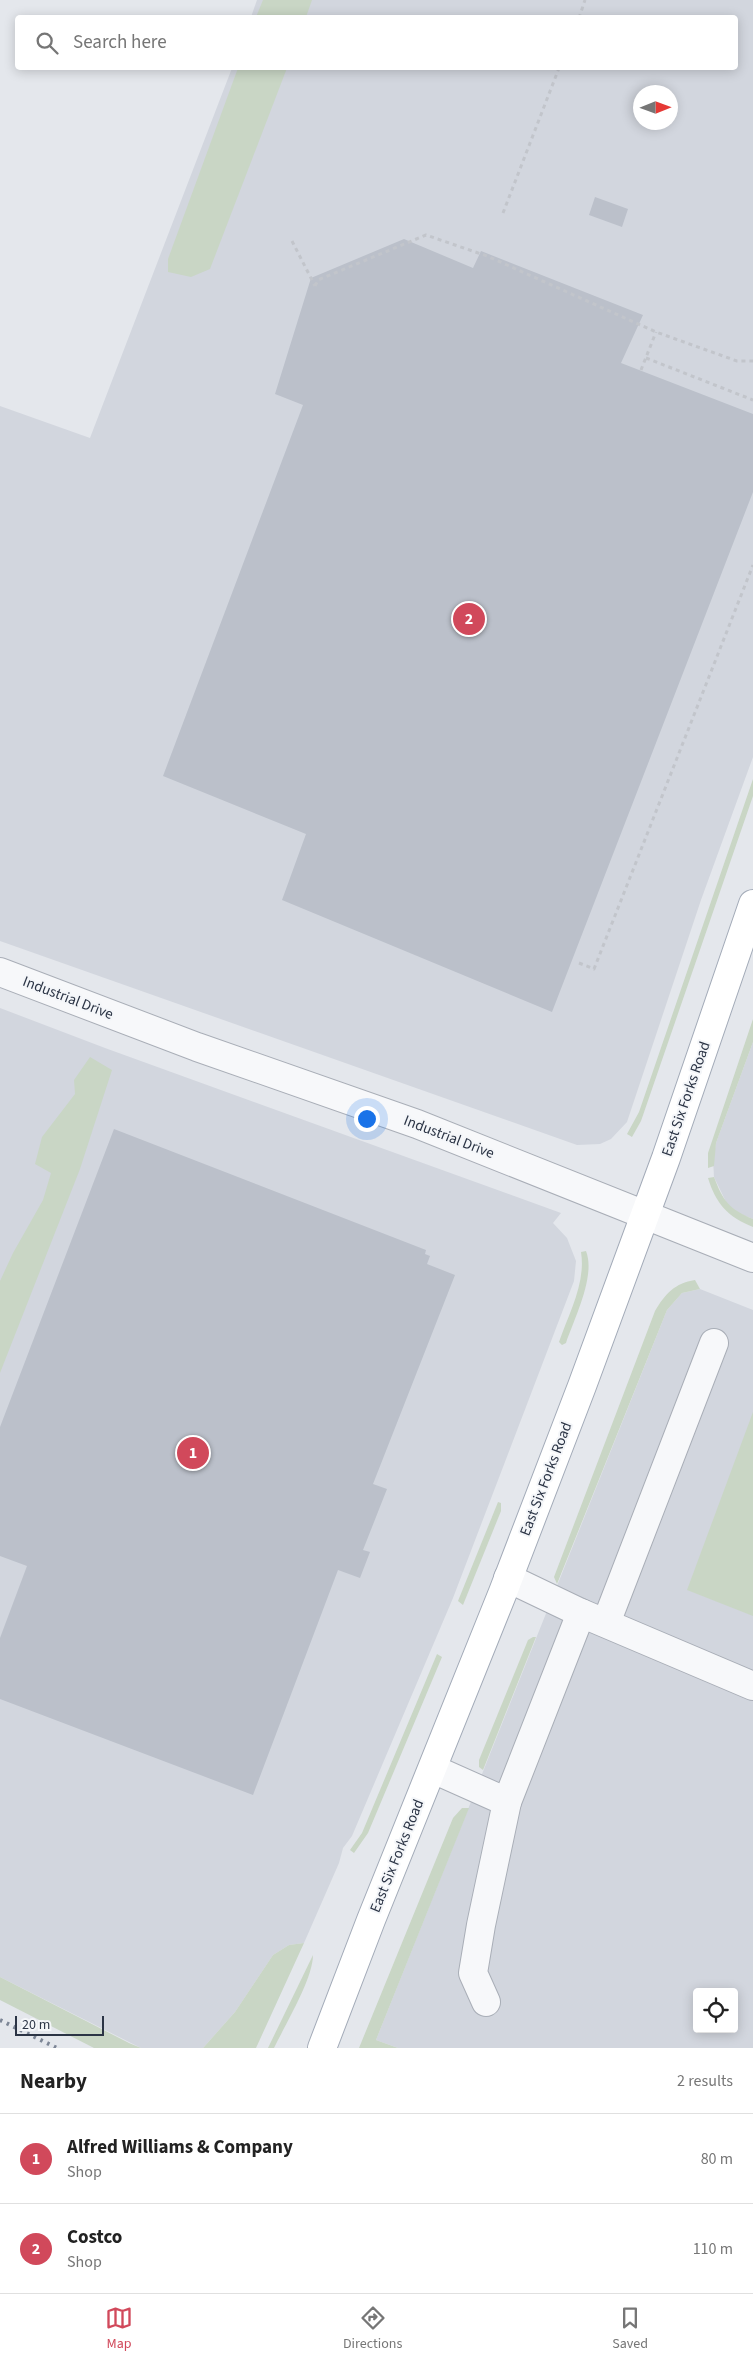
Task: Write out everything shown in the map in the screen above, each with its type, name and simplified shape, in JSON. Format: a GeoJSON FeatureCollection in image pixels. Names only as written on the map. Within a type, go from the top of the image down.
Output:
{"type":"FeatureCollection","features":[{"type":"Feature","properties":{"kind":"main road","name":"East Six Forks Road"},"geometry":{"type":"LineString","coordinates":[[322,2048],[371,1920],[508,1578],[644,1215],[753,904]]}},
{"type":"Feature","properties":{"kind":"street","name":"Industrial Drive"},"geometry":{"type":"LineString","coordinates":[[0,972],[197,1047],[417,1124],[753,1258]]}},
{"type":"Feature","properties":{"kind":"street"},"geometry":{"type":"LineString","coordinates":[[486,2002],[474,1973],[480,1925],[507,1802],[594,1618],[714,1343]]}},
{"type":"Feature","properties":{"kind":"street"},"geometry":{"type":"LineString","coordinates":[[508,1578],[594,1618],[753,1686]]}},
{"type":"Feature","properties":{"kind":"street"},"geometry":{"type":"LineString","coordinates":[[433,1769],[507,1802]]}},
{"type":"Feature","properties":{"kind":"path"},"geometry":{"type":"LineString","coordinates":[[580,15],[585,0]]}},
{"type":"Feature","properties":{"kind":"path"},"geometry":{"type":"LineString","coordinates":[[503,213],[558,70]]}},
{"type":"Feature","properties":{"kind":"path"},"geometry":{"type":"LineString","coordinates":[[292,241],[315,286],[318,280],[426,235],[488,254],[656,332],[737,361],[753,361]]}},
{"type":"Feature","properties":{"kind":"path"},"geometry":{"type":"LineString","coordinates":[[641,370],[656,332]]}},
{"type":"Feature","properties":{"kind":"path"},"geometry":{"type":"LineString","coordinates":[[646,358],[753,400]]}},
{"type":"Feature","properties":{"kind":"path"},"geometry":{"type":"LineString","coordinates":[[579,963],[594,969],[753,566]]}},
{"type":"Feature","properties":{"kind":"shaded area"},"geometry":{"type":"Polygon","coordinates":[[[257,0],[753,0],[753,757],[701,900],[627,1122],[611,1139],[600,1144],[577,1145],[0,941],[0,406],[90,438],[231,70],[738,70],[738,15],[252,15],[257,0]]]}},
{"type":"Feature","properties":{"kind":"shaded area"},"geometry":{"type":"Polygon","coordinates":[[[0,1008],[105,1048],[561,1213],[553,1223],[567,1238],[576,1261],[574,1281],[453,1598],[352,1836],[343,1848],[339,1863],[304,1943],[289,1945],[273,1955],[235,2012],[203,2048],[141,2048],[0,1977],[0,1008]]]}},
{"type":"Feature","properties":{"kind":"shaded area"},"geometry":{"type":"Polygon","coordinates":[[[753,1042],[753,1219],[738,1213],[728,1206],[714,1177],[713,1159],[716,1143],[753,1042]]]}},
{"type":"Feature","properties":{"kind":"shaded area"},"geometry":{"type":"Polygon","coordinates":[[[700,1289],[753,1310],[753,2048],[398,2048],[376,2040],[667,1310],[682,1293],[700,1289]]]}},
{"type":"Feature","properties":{"kind":"green space"},"geometry":{"type":"Polygon","coordinates":[[[263,0],[312,0],[307,15],[257,15],[263,0]]]}},
{"type":"Feature","properties":{"kind":"green space"},"geometry":{"type":"Polygon","coordinates":[[[237,70],[286,70],[210,269],[191,277],[168,272],[168,259],[237,70]]]}},
{"type":"Feature","properties":{"kind":"green space"},"geometry":{"type":"Polygon","coordinates":[[[753,779],[753,796],[641,1121],[632,1137],[627,1134],[639,1112],[753,779]]]}},
{"type":"Feature","properties":{"kind":"green space"},"geometry":{"type":"Polygon","coordinates":[[[753,1019],[753,1042],[716,1143],[714,1166],[708,1168],[708,1153],[753,1019]]]}},
{"type":"Feature","properties":{"kind":"green space"},"geometry":{"type":"Polygon","coordinates":[[[90,1057],[112,1070],[80,1169],[0,1373],[0,1281],[13,1253],[43,1200],[51,1173],[35,1164],[42,1137],[75,1094],[74,1080],[90,1057]]]}},
{"type":"Feature","properties":{"kind":"green space"},"geometry":{"type":"Polygon","coordinates":[[[714,1177],[724,1198],[732,1208],[753,1219],[753,1227],[730,1214],[719,1202],[708,1178],[714,1177]]]}},
{"type":"Feature","properties":{"kind":"green space"},"geometry":{"type":"Polygon","coordinates":[[[586,1251],[588,1273],[583,1297],[566,1343],[562,1345],[559,1342],[579,1286],[582,1264],[581,1252],[586,1251]]]}},
{"type":"Feature","properties":{"kind":"green space"},"geometry":{"type":"Polygon","coordinates":[[[695,1280],[700,1289],[682,1293],[667,1310],[557,1584],[554,1577],[655,1311],[671,1290],[688,1281],[695,1280]]]}},
{"type":"Feature","properties":{"kind":"green space"},"geometry":{"type":"Polygon","coordinates":[[[753,1412],[753,1616],[687,1590],[753,1412]]]}},
{"type":"Feature","properties":{"kind":"green space"},"geometry":{"type":"Polygon","coordinates":[[[498,1502],[501,1503],[501,1511],[463,1605],[458,1601],[498,1502]]]}},
{"type":"Feature","properties":{"kind":"green space"},"geometry":{"type":"Polygon","coordinates":[[[536,1637],[483,1770],[479,1767],[479,1760],[528,1640],[536,1637]]]}},
{"type":"Feature","properties":{"kind":"green space"},"geometry":{"type":"Polygon","coordinates":[[[437,1654],[442,1657],[368,1833],[354,1853],[350,1850],[362,1833],[437,1654]]]}},
{"type":"Feature","properties":{"kind":"green space"},"geometry":{"type":"Polygon","coordinates":[[[462,1808],[469,1808],[376,2040],[398,2048],[359,2048],[453,1818],[462,1808]]]}},
{"type":"Feature","properties":{"kind":"green space"},"geometry":{"type":"Polygon","coordinates":[[[304,1943],[256,2048],[203,2048],[235,2012],[273,1955],[289,1945],[304,1943]]]}},
{"type":"Feature","properties":{"kind":"green space"},"geometry":{"type":"Polygon","coordinates":[[[313,1955],[312,1965],[298,2002],[274,2048],[268,2048],[313,1955]]]}},
{"type":"Feature","properties":{"kind":"green space"},"geometry":{"type":"Polygon","coordinates":[[[0,1977],[141,2048],[94,2048],[0,2000],[0,1977]]]}},
{"type":"Feature","properties":{"kind":"building"},"geometry":{"type":"Polygon","coordinates":[[[595,197],[628,209],[622,227],[589,215],[595,197]]]}},
{"type":"Feature","properties":{"kind":"building"},"geometry":{"type":"Polygon","coordinates":[[[404,239],[473,268],[481,251],[643,315],[621,363],[753,414],[753,492],[552,1012],[282,900],[306,834],[163,776],[303,405],[275,394],[311,278],[404,239]]]}},
{"type":"Feature","properties":{"kind":"building"},"geometry":{"type":"Polygon","coordinates":[[[114,1129],[426,1250],[425,1254],[430,1256],[427,1264],[455,1275],[373,1484],[387,1489],[363,1550],[370,1552],[360,1578],[338,1570],[253,1795],[0,1699],[0,1638],[27,1566],[0,1556],[0,1427],[114,1129]]]}},
{"type":"Feature","properties":{"kind":"railway"},"geometry":{"type":"LineString","coordinates":[[0,2020],[57,2048]]}},
{"type":"Feature","properties":{"kind":"place","name":"Costco"},"geometry":{"type":"Point","coordinates":[469,619]}},
{"type":"Feature","properties":{"kind":"place","name":"Alfred Williams & Company"},"geometry":{"type":"Point","coordinates":[193,1453]}}]}
